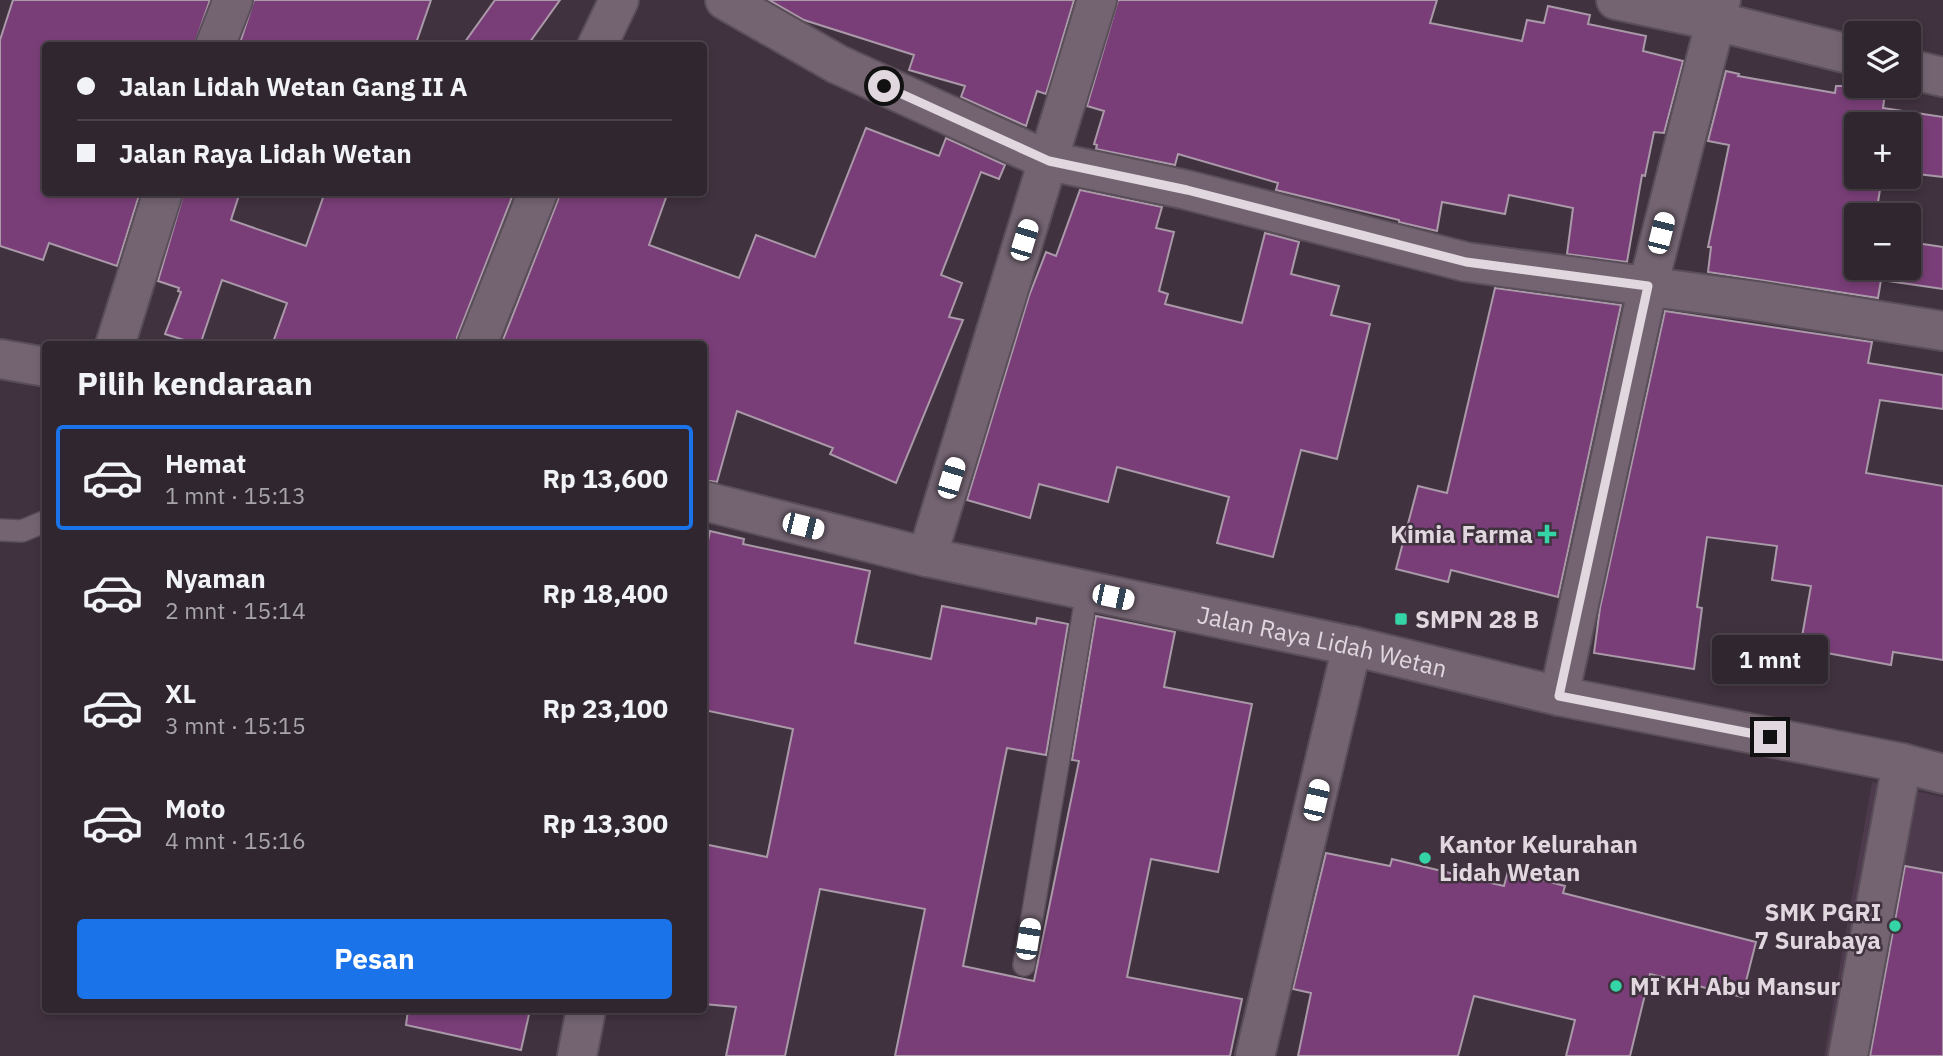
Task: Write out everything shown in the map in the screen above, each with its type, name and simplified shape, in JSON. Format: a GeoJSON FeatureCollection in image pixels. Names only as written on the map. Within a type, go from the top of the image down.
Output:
{"type":"FeatureCollection","features":[{"type":"Feature","properties":{"kind":"street"},"geometry":{"type":"LineString","coordinates":[[217,42],[233,0]]}},
{"type":"Feature","properties":{"kind":"street"},"geometry":{"type":"LineString","coordinates":[[725,0],[837,64],[1049,161],[1187,190],[1466,262],[1648,286],[1943,331]]}},
{"type":"Feature","properties":{"kind":"street"},"geometry":{"type":"LineString","coordinates":[[927,557],[1097,0]]}},
{"type":"Feature","properties":{"kind":"street"},"geometry":{"type":"LineString","coordinates":[[1616,0],[1718,10],[1844,52]]}},
{"type":"Feature","properties":{"kind":"street"},"geometry":{"type":"LineString","coordinates":[[1559,696],[1648,286],[1718,10]]}},
{"type":"Feature","properties":{"kind":"street"},"geometry":{"type":"LineString","coordinates":[[1921,72],[1943,78]]}},
{"type":"Feature","properties":{"kind":"street"},"geometry":{"type":"LineString","coordinates":[[116,341],[162,196]]}},
{"type":"Feature","properties":{"kind":"street"},"geometry":{"type":"LineString","coordinates":[[479,341],[536,196]]}},
{"type":"Feature","properties":{"kind":"street"},"geometry":{"type":"LineString","coordinates":[[0,359],[42,366]]}},
{"type":"Feature","properties":{"kind":"street","name":"Jalan Raya Lidah Wetan"},"geometry":{"type":"LineString","coordinates":[[707,502],[927,557],[1352,646],[1559,696],[1943,774]]}},
{"type":"Feature","properties":{"kind":"street"},"geometry":{"type":"LineString","coordinates":[[1255,1056],[1352,646]]}},
{"type":"Feature","properties":{"kind":"street"},"geometry":{"type":"LineString","coordinates":[[1848,1056],[1902,764]]}},
{"type":"Feature","properties":{"kind":"street"},"geometry":{"type":"LineString","coordinates":[[577,1056],[585,1013]]}},
{"type":"Feature","properties":{"kind":"lane"},"geometry":{"type":"LineString","coordinates":[[0,530],[22,531],[42,522]]}},
{"type":"Feature","properties":{"kind":"lane"},"geometry":{"type":"LineString","coordinates":[[1024,965],[1087,592]]}},
{"type":"Feature","properties":{"kind":"shaded area","name":"SMK PGRI 7 Surabaya"},"geometry":{"type":"Polygon","coordinates":[[[1872,782],[1943,797],[1943,1056],[1824,1056],[1872,782]]]}},
{"type":"Feature","properties":{"kind":"building"},"geometry":{"type":"Polygon","coordinates":[[[13,0],[210,0],[195,42],[42,42],[42,196],[139,196],[117,266],[49,243],[43,260],[0,246],[0,40],[13,0]]]}},
{"type":"Feature","properties":{"kind":"building"},"geometry":{"type":"Polygon","coordinates":[[[254,0],[431,0],[416,42],[240,42],[254,0]]]}},
{"type":"Feature","properties":{"kind":"building"},"geometry":{"type":"Polygon","coordinates":[[[495,0],[560,0],[530,42],[465,42],[495,0]]]}},
{"type":"Feature","properties":{"kind":"building"},"geometry":{"type":"Polygon","coordinates":[[[769,0],[1074,0],[1046,94],[1037,91],[1026,126],[961,97],[965,86],[909,70],[914,55],[804,20],[769,0]]]}},
{"type":"Feature","properties":{"kind":"building"},"geometry":{"type":"Polygon","coordinates":[[[1118,0],[1437,0],[1430,23],[1522,41],[1527,20],[1544,23],[1548,6],[1590,15],[1588,24],[1646,36],[1643,51],[1683,61],[1664,133],[1654,132],[1645,176],[1642,175],[1627,262],[1567,254],[1573,208],[1509,195],[1505,214],[1442,202],[1437,231],[1276,190],[1278,183],[1178,154],[1175,165],[1096,149],[1097,145],[1094,144],[1104,111],[1087,106],[1118,0]]]}},
{"type":"Feature","properties":{"kind":"building"},"geometry":{"type":"Polygon","coordinates":[[[1726,71],[1739,74],[1738,76],[1835,93],[1836,86],[1844,86],[1844,98],[1884,98],[1883,108],[1910,112],[1844,112],[1844,189],[1880,189],[1878,203],[1844,203],[1844,280],[1881,280],[1878,298],[1708,272],[1711,247],[1708,247],[1729,145],[1708,141],[1726,71]]]}},
{"type":"Feature","properties":{"kind":"building"},"geometry":{"type":"Polygon","coordinates":[[[1921,114],[1943,117],[1943,177],[1921,174],[1921,114]]]}},
{"type":"Feature","properties":{"kind":"building"},"geometry":{"type":"Polygon","coordinates":[[[866,128],[939,156],[946,138],[1005,165],[999,179],[981,172],[941,275],[962,283],[949,317],[963,320],[896,483],[830,454],[833,448],[737,411],[717,482],[707,480],[707,341],[503,341],[558,196],[667,196],[649,245],[739,278],[756,235],[815,257],[866,128]]]}},
{"type":"Feature","properties":{"kind":"building"},"geometry":{"type":"Polygon","coordinates":[[[1080,190],[1162,207],[1156,228],[1174,232],[1159,291],[1168,294],[1165,304],[1242,323],[1265,233],[1299,242],[1291,274],[1339,286],[1331,315],[1370,324],[1337,459],[1301,450],[1273,557],[1217,543],[1229,497],[1117,467],[1108,502],[1039,484],[1030,518],[967,500],[1029,296],[1046,252],[1056,256],[1080,190]]]}},
{"type":"Feature","properties":{"kind":"building"},"geometry":{"type":"Polygon","coordinates":[[[183,196],[239,196],[231,220],[306,246],[324,196],[512,196],[456,341],[273,341],[287,303],[222,280],[201,341],[187,341],[165,334],[181,292],[178,291],[179,288],[158,281],[183,196]]]}},
{"type":"Feature","properties":{"kind":"building"},"geometry":{"type":"Polygon","coordinates":[[[1921,244],[1943,247],[1943,289],[1881,280],[1921,280],[1921,244]]]}},
{"type":"Feature","properties":{"kind":"building"},"geometry":{"type":"Polygon","coordinates":[[[1495,288],[1621,305],[1558,597],[1451,570],[1448,582],[1396,569],[1418,486],[1447,493],[1495,288]]]}},
{"type":"Feature","properties":{"kind":"building"},"geometry":{"type":"Polygon","coordinates":[[[1665,311],[1872,342],[1868,363],[1943,375],[1943,409],[1880,400],[1866,473],[1943,486],[1943,660],[1893,652],[1891,665],[1800,648],[1811,586],[1772,580],[1777,546],[1707,537],[1697,607],[1702,608],[1694,669],[1594,653],[1600,608],[1665,311]]]}},
{"type":"Feature","properties":{"kind":"building"},"geometry":{"type":"Polygon","coordinates":[[[710,531],[744,539],[743,544],[870,571],[855,643],[931,659],[942,606],[1036,624],[1037,618],[1068,624],[1046,755],[1007,748],[963,966],[1034,981],[1079,761],[1072,760],[1096,616],[1175,632],[1164,687],[1252,704],[1218,872],[1151,859],[1127,977],[1242,999],[1230,1056],[895,1056],[925,909],[820,889],[785,1056],[726,1056],[736,1007],[707,1004],[707,845],[767,857],[793,729],[707,711],[707,546],[710,531]]]}},
{"type":"Feature","properties":{"kind":"building"},"geometry":{"type":"Polygon","coordinates":[[[1326,853],[1390,866],[1392,859],[1504,886],[1508,871],[1565,886],[1563,893],[1756,942],[1742,997],[1650,974],[1630,1056],[1566,1056],[1575,1020],[1474,996],[1458,1056],[1298,1056],[1311,993],[1293,989],[1326,853]]]}},
{"type":"Feature","properties":{"kind":"building"},"geometry":{"type":"Polygon","coordinates":[[[1905,866],[1943,873],[1943,1056],[1870,1056],[1905,866]]]}},
{"type":"Feature","properties":{"kind":"building"},"geometry":{"type":"Polygon","coordinates":[[[408,1013],[529,1013],[521,1050],[406,1025],[408,1013]]]}},
{"type":"Feature","properties":{"kind":"place","name":"Kimia Farma"},"geometry":{"type":"Point","coordinates":[1547,534]}},
{"type":"Feature","properties":{"kind":"place","name":"SMPN 28 B"},"geometry":{"type":"Point","coordinates":[1401,619]}},
{"type":"Feature","properties":{"kind":"place","name":"Kantor Kelurahan Lidah Wetan"},"geometry":{"type":"Point","coordinates":[1425,858]}},
{"type":"Feature","properties":{"kind":"place","name":"SMK PGRI 7 Surabaya"},"geometry":{"type":"Point","coordinates":[1895,926]}},
{"type":"Feature","properties":{"kind":"place","name":"MI KH Abu Mansur"},"geometry":{"type":"Point","coordinates":[1616,986]}},
{"type":"Feature","properties":{"kind":"route"},"geometry":{"type":"LineString","coordinates":[[884,86],[1049,161],[1187,190],[1466,262],[1648,286],[1559,696],[1770,737]]}}]}
